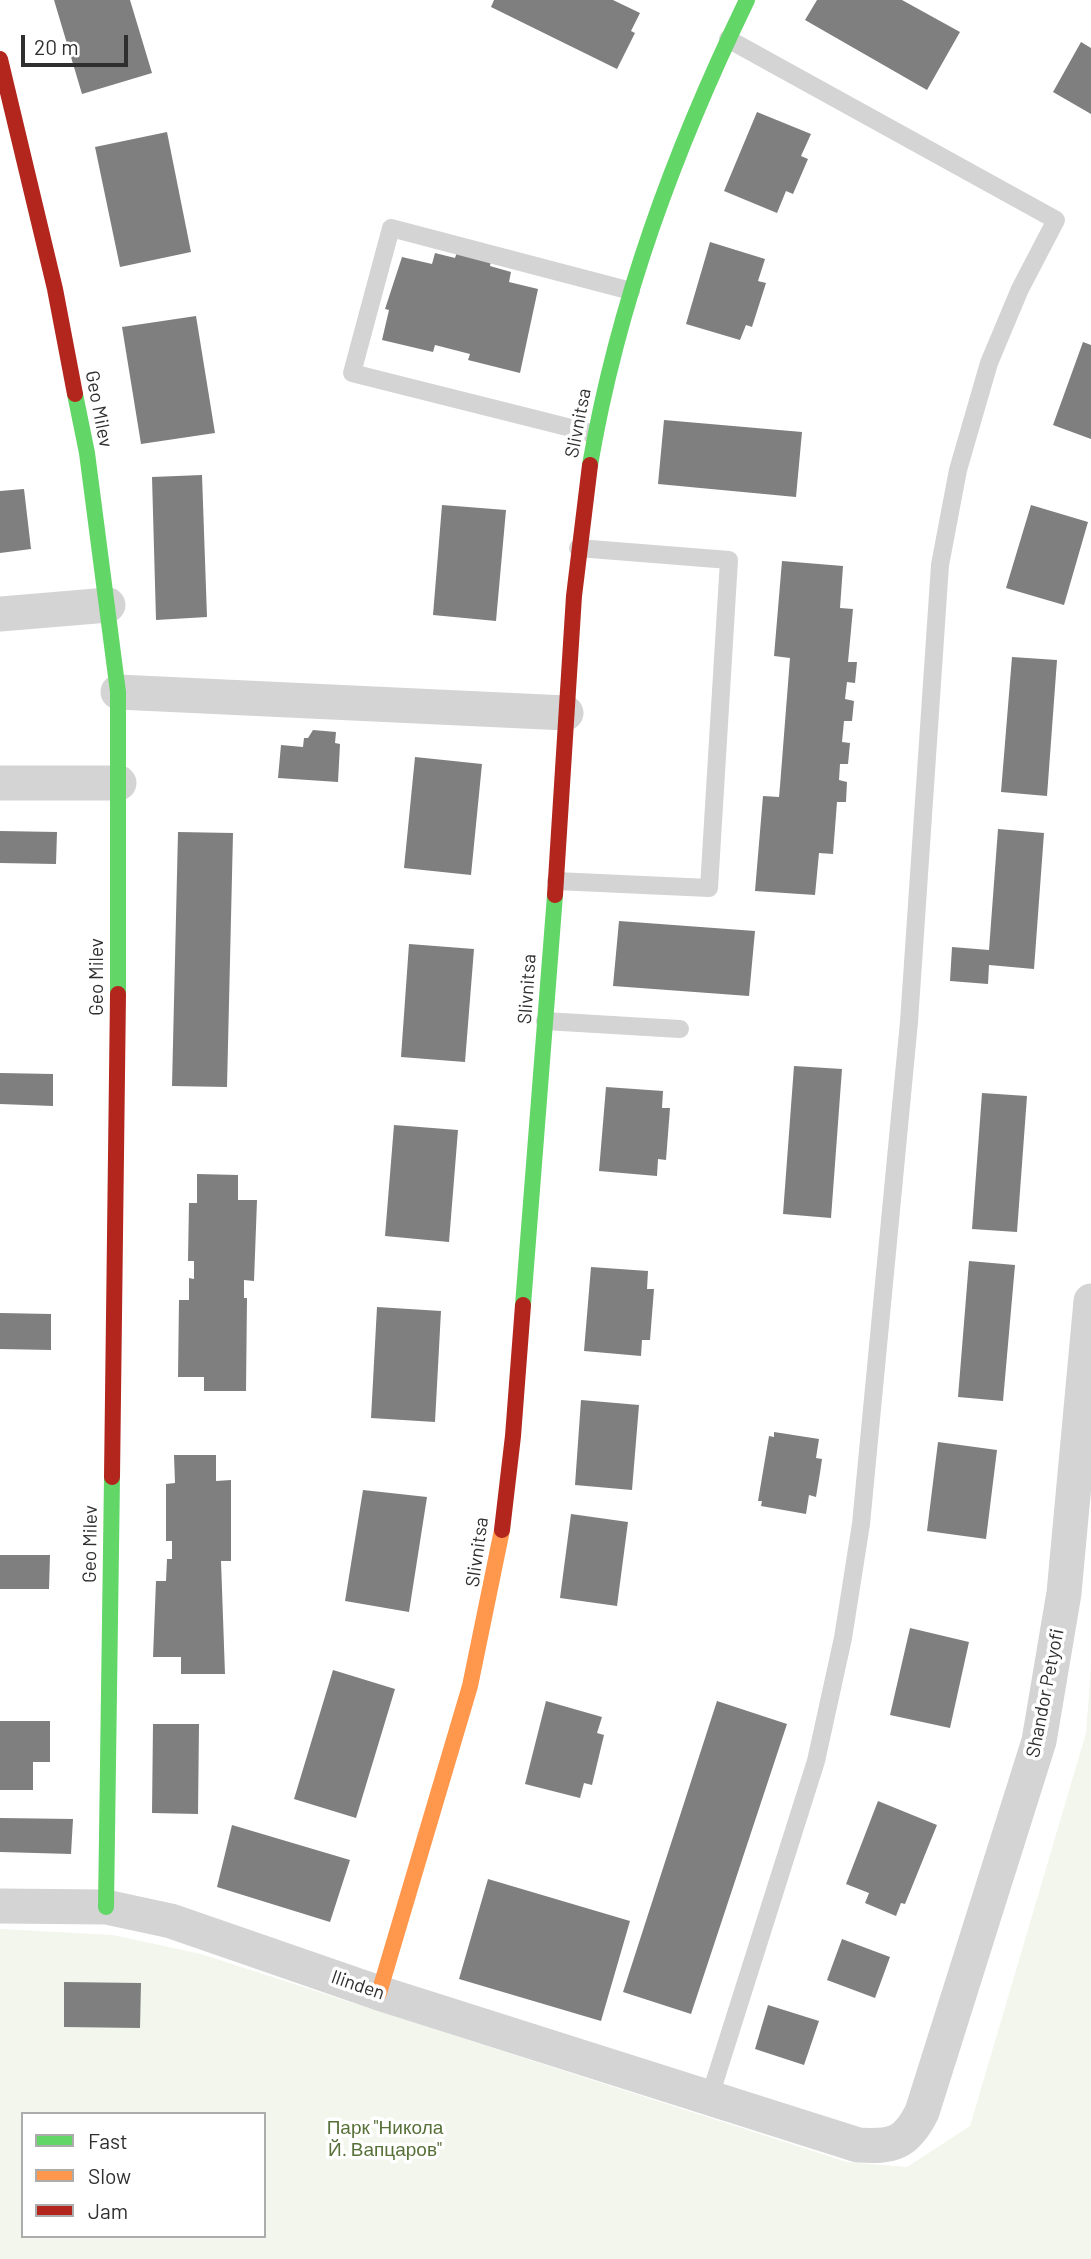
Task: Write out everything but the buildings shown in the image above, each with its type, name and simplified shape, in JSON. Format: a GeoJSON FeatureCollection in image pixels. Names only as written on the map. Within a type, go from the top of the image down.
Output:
{"type":"FeatureCollection","features":[{"type":"Feature","properties":{"kind":"street","name":"Slivnitsa"},"geometry":{"type":"LineString","coordinates":[[379,1993],[464,1718],[491,1605],[507,1493],[556,881],[579,548],[596,434],[610,364],[651,222],[683,137],[747,0]]}},
{"type":"Feature","properties":{"kind":"street","name":"Geo Milev"},"geometry":{"type":"LineString","coordinates":[[0,59],[55,289],[87,453],[118,692],[106,1907]]}},
{"type":"Feature","properties":{"kind":"street"},"geometry":{"type":"LineString","coordinates":[[0,614],[108,605]]}},
{"type":"Feature","properties":{"kind":"street"},"geometry":{"type":"LineString","coordinates":[[118,692],[566,713]]}},
{"type":"Feature","properties":{"kind":"street"},"geometry":{"type":"LineString","coordinates":[[0,783],[119,783]]}},
{"type":"Feature","properties":{"kind":"street","name":"Shandor Petyofi"},"geometry":{"type":"LineString","coordinates":[[710,2096],[858,2145],[887,2147],[912,2133],[922,2112],[1039,1741],[1065,1593],[1091,1301]]}},
{"type":"Feature","properties":{"kind":"street","name":"Ilinden"},"geometry":{"type":"LineString","coordinates":[[0,1906],[106,1907],[170,1921],[379,1993],[710,2096]]}},
{"type":"Feature","properties":{"kind":"lane"},"geometry":{"type":"LineString","coordinates":[[710,2096],[816,1761],[843,1638],[861,1524],[909,1022],[940,565],[958,470],[989,363],[1020,289],[1056,220],[728,39]]}},
{"type":"Feature","properties":{"kind":"lane"},"geometry":{"type":"LineString","coordinates":[[596,434],[352,373],[391,228],[631,291]]}},
{"type":"Feature","properties":{"kind":"lane"},"geometry":{"type":"LineString","coordinates":[[556,881],[709,888],[729,560],[579,548]]}},
{"type":"Feature","properties":{"kind":"lane"},"geometry":{"type":"LineString","coordinates":[[545,1021],[680,1029]]}},
{"type":"Feature","properties":{"kind":"green space","name":"Парк \"Никола Й. Вапцаров\""},"geometry":{"type":"Polygon","coordinates":[[[1091,1668],[1091,2259],[0,2259],[0,1929],[113,1935],[201,1954],[847,2162],[907,2167],[970,2126],[1086,1733],[1091,1668]]]}},
{"type":"Feature","properties":{"kind":"traffic: fast"},"geometry":{"type":"LineString","coordinates":[[590,465],[616,345],[652,227],[696,113],[747,0]]}},
{"type":"Feature","properties":{"kind":"traffic: fast"},"geometry":{"type":"LineString","coordinates":[[75,394],[87,453],[118,692],[118,994]]}},
{"type":"Feature","properties":{"kind":"traffic: fast"},"geometry":{"type":"LineString","coordinates":[[523,1305],[555,895]]}},
{"type":"Feature","properties":{"kind":"traffic: fast"},"geometry":{"type":"LineString","coordinates":[[106,1907],[112,1477]]}},
{"type":"Feature","properties":{"kind":"traffic: slow"},"geometry":{"type":"LineString","coordinates":[[379,1993],[470,1686],[502,1530]]}},
{"type":"Feature","properties":{"kind":"traffic: jam"},"geometry":{"type":"LineString","coordinates":[[0,59],[55,289],[75,394]]}},
{"type":"Feature","properties":{"kind":"traffic: jam"},"geometry":{"type":"LineString","coordinates":[[555,895],[574,596],[590,465]]}},
{"type":"Feature","properties":{"kind":"traffic: jam"},"geometry":{"type":"LineString","coordinates":[[112,1477],[118,994]]}},
{"type":"Feature","properties":{"kind":"traffic: jam"},"geometry":{"type":"LineString","coordinates":[[502,1530],[513,1436],[523,1305]]}}]}
